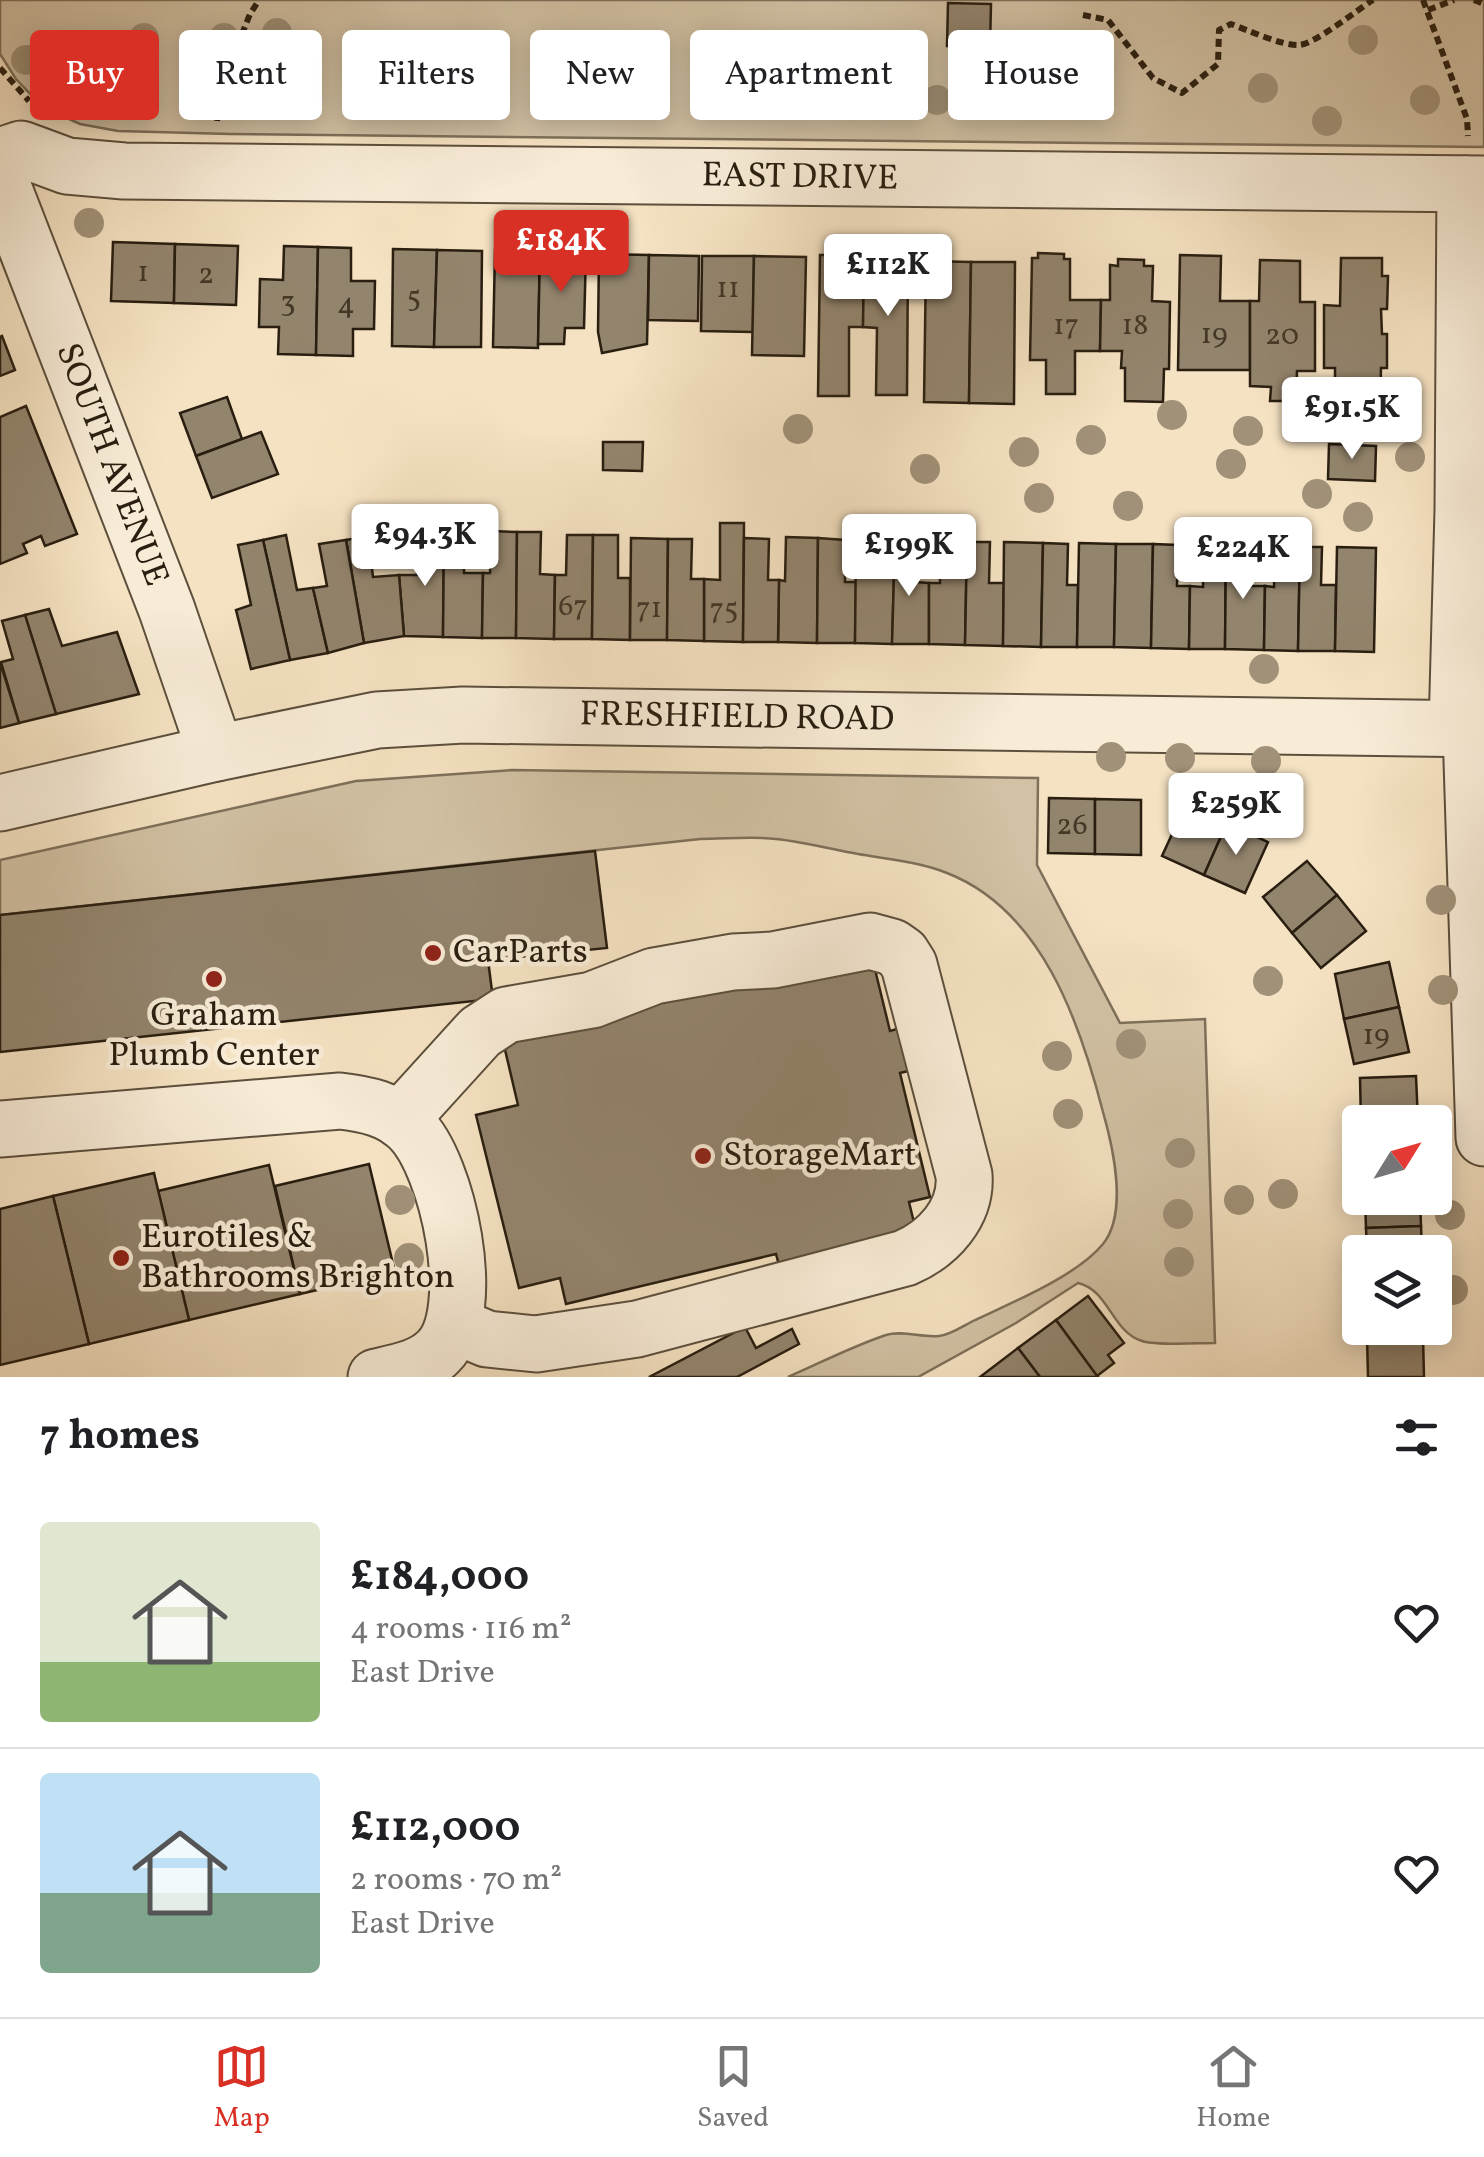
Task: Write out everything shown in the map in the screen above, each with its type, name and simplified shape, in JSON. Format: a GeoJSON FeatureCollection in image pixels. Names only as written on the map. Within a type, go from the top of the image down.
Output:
{"type":"FeatureCollection","features":[{"type":"Feature","properties":{"kind":"street","name":"EAST DRIVE"},"geometry":{"type":"LineString","coordinates":[[0,156],[21,149],[51,162],[84,168],[215,172],[1474,184]]}},
{"type":"Feature","properties":{"kind":"street","name":"SOUTH AVENUE"},"geometry":{"type":"LineString","coordinates":[[0,179],[167,610],[216,754]]}},
{"type":"Feature","properties":{"kind":"street"},"geometry":{"type":"LineString","coordinates":[[1474,184],[1462,510],[1484,1138]]}},
{"type":"Feature","properties":{"kind":"street","name":"FRESHFIELD ROAD"},"geometry":{"type":"LineString","coordinates":[[0,803],[378,720],[463,715],[1471,729]]}},
{"type":"Feature","properties":{"kind":"street"},"geometry":{"type":"LineString","coordinates":[[400,1120],[480,1032],[506,1015],[592,1000],[654,976],[734,962],[773,960],[870,941],[892,947],[909,965],[964,1175],[964,1195],[950,1222],[932,1244],[905,1258],[637,1329],[536,1344],[487,1339],[454,1325]]}},
{"type":"Feature","properties":{"kind":"street"},"geometry":{"type":"LineString","coordinates":[[0,1129],[340,1101],[375,1107],[400,1120],[424,1147],[448,1208],[457,1272],[454,1325],[444,1345],[430,1359],[376,1377]]}},
{"type":"Feature","properties":{"kind":"path"},"geometry":{"type":"LineString","coordinates":[[215,172],[220,89],[259,0]]}},
{"type":"Feature","properties":{"kind":"path"},"geometry":{"type":"LineString","coordinates":[[1083,16],[1108,20],[1153,78],[1182,93],[1218,64],[1219,30],[1232,24],[1300,45],[1322,36],[1373,0]]}},
{"type":"Feature","properties":{"kind":"path"},"geometry":{"type":"LineString","coordinates":[[1423,0],[1466,120],[1474,184]]}},
{"type":"Feature","properties":{"kind":"path"},"geometry":{"type":"LineString","coordinates":[[1428,10],[1454,0]]}},
{"type":"Feature","properties":{"kind":"path"},"geometry":{"type":"LineString","coordinates":[[1474,0],[1484,4]]}},
{"type":"Feature","properties":{"kind":"shaded area"},"geometry":{"type":"Polygon","coordinates":[[[0,0],[1484,0],[1484,147],[118,131],[71,120],[159,120],[159,30],[30,30],[30,94],[0,54],[0,0]]]}},
{"type":"Feature","properties":{"kind":"shaded area"},"geometry":{"type":"Polygon","coordinates":[[[512,770],[1038,778],[1037,865],[1120,1023],[1205,1019],[1215,1343],[1142,1341],[1124,1329],[1097,1294],[1078,1283],[1016,1323],[918,1377],[788,1377],[886,1335],[933,1336],[952,1332],[1060,1278],[1092,1256],[1111,1231],[1117,1198],[1111,1143],[1069,1007],[1032,941],[1008,913],[980,890],[937,869],[786,840],[700,839],[0,915],[0,860],[356,781],[512,770]]]}},
{"type":"Feature","properties":{"kind":"building"},"geometry":{"type":"Polygon","coordinates":[[[948,3],[991,4],[990,30],[948,30],[947,46],[948,3]]]}},
{"type":"Feature","properties":{"kind":"building"},"geometry":{"type":"Polygon","coordinates":[[[113,242],[175,244],[174,303],[111,301],[113,242]]]}},
{"type":"Feature","properties":{"kind":"building"},"geometry":{"type":"Polygon","coordinates":[[[175,244],[238,246],[236,305],[174,303],[175,244]]]}},
{"type":"Feature","properties":{"kind":"building"},"geometry":{"type":"Polygon","coordinates":[[[284,246],[318,247],[316,355],[278,354],[279,327],[259,327],[260,279],[283,280],[284,246]]]}},
{"type":"Feature","properties":{"kind":"building"},"geometry":{"type":"Polygon","coordinates":[[[318,247],[351,248],[351,281],[375,281],[374,329],[353,329],[353,356],[316,355],[318,247]]]}},
{"type":"Feature","properties":{"kind":"building"},"geometry":{"type":"Polygon","coordinates":[[[393,249],[437,250],[434,347],[392,346],[393,249]]]}},
{"type":"Feature","properties":{"kind":"building"},"geometry":{"type":"Polygon","coordinates":[[[437,250],[482,251],[481,347],[434,347],[437,250]]]}},
{"type":"Feature","properties":{"kind":"building"},"geometry":{"type":"Polygon","coordinates":[[[495,250],[540,251],[538,348],[493,347],[495,250]]]}},
{"type":"Feature","properties":{"kind":"building"},"geometry":{"type":"Polygon","coordinates":[[[540,251],[586,252],[584,328],[565,328],[564,344],[538,344],[540,251]]]}},
{"type":"Feature","properties":{"kind":"building"},"geometry":{"type":"Polygon","coordinates":[[[1038,253],[1064,254],[1064,259],[1070,259],[1070,300],[1101,300],[1100,351],[1075,351],[1075,394],[1046,394],[1046,360],[1030,360],[1032,258],[1038,258],[1038,253]]]}},
{"type":"Feature","properties":{"kind":"building"},"geometry":{"type":"Polygon","coordinates":[[[599,254],[649,255],[647,344],[602,353],[598,332],[599,254]]]}},
{"type":"Feature","properties":{"kind":"building"},"geometry":{"type":"Polygon","coordinates":[[[649,255],[699,256],[698,321],[648,320],[649,255]]]}},
{"type":"Feature","properties":{"kind":"building"},"geometry":{"type":"Polygon","coordinates":[[[820,255],[864,255],[863,327],[849,327],[849,396],[818,396],[820,255]]]}},
{"type":"Feature","properties":{"kind":"building"},"geometry":{"type":"Polygon","coordinates":[[[864,255],[908,256],[907,395],[876,395],[877,328],[863,327],[864,255]]]}},
{"type":"Feature","properties":{"kind":"building"},"geometry":{"type":"Polygon","coordinates":[[[1180,255],[1221,256],[1220,301],[1250,301],[1250,370],[1178,370],[1180,255]]]}},
{"type":"Feature","properties":{"kind":"building"},"geometry":{"type":"Polygon","coordinates":[[[702,256],[754,256],[753,332],[701,331],[702,256]]]}},
{"type":"Feature","properties":{"kind":"building"},"geometry":{"type":"Polygon","coordinates":[[[754,256],[806,257],[804,356],[752,355],[754,256]]]}},
{"type":"Feature","properties":{"kind":"building"},"geometry":{"type":"Polygon","coordinates":[[[1341,258],[1382,258],[1382,276],[1388,276],[1387,309],[1381,309],[1382,334],[1387,334],[1387,368],[1381,368],[1380,409],[1330,408],[1329,394],[1335,394],[1335,368],[1324,368],[1324,305],[1340,306],[1341,258]]]}},
{"type":"Feature","properties":{"kind":"building"},"geometry":{"type":"Polygon","coordinates":[[[1118,259],[1144,260],[1144,266],[1153,266],[1152,301],[1170,302],[1169,369],[1164,369],[1163,402],[1125,401],[1122,351],[1100,351],[1101,300],[1110,300],[1110,265],[1118,266],[1118,259]]]}},
{"type":"Feature","properties":{"kind":"building"},"geometry":{"type":"Polygon","coordinates":[[[1260,260],[1300,261],[1300,302],[1315,302],[1315,371],[1297,371],[1296,401],[1270,401],[1271,387],[1250,386],[1250,301],[1259,301],[1260,260]]]}},
{"type":"Feature","properties":{"kind":"building"},"geometry":{"type":"Polygon","coordinates":[[[926,261],[971,262],[969,403],[924,402],[926,261]]]}},
{"type":"Feature","properties":{"kind":"building"},"geometry":{"type":"Polygon","coordinates":[[[971,262],[1015,262],[1014,404],[969,403],[971,262]]]}},
{"type":"Feature","properties":{"kind":"building"},"geometry":{"type":"Polygon","coordinates":[[[0,337],[15,370],[0,376],[0,337]]]}},
{"type":"Feature","properties":{"kind":"building"},"geometry":{"type":"Polygon","coordinates":[[[227,397],[242,439],[196,456],[180,413],[227,397]]]}},
{"type":"Feature","properties":{"kind":"building"},"geometry":{"type":"Polygon","coordinates":[[[26,406],[77,534],[45,546],[41,536],[23,544],[27,553],[0,564],[0,417],[26,406]]]}},
{"type":"Feature","properties":{"kind":"building"},"geometry":{"type":"Polygon","coordinates":[[[261,432],[278,474],[212,498],[196,456],[261,432]]]}},
{"type":"Feature","properties":{"kind":"building"},"geometry":{"type":"Polygon","coordinates":[[[603,442],[643,442],[642,471],[603,470],[603,442]]]}},
{"type":"Feature","properties":{"kind":"building"},"geometry":{"type":"Polygon","coordinates":[[[1329,444],[1376,446],[1375,481],[1328,479],[1329,444]]]}},
{"type":"Feature","properties":{"kind":"building"},"geometry":{"type":"Polygon","coordinates":[[[720,523],[744,523],[743,642],[704,641],[704,579],[720,580],[720,523]]]}},
{"type":"Feature","properties":{"kind":"building"},"geometry":{"type":"Polygon","coordinates":[[[444,531],[443,637],[404,636],[399,575],[417,575],[418,532],[444,531]]]}},
{"type":"Feature","properties":{"kind":"building"},"geometry":{"type":"Polygon","coordinates":[[[444,531],[465,532],[464,573],[483,573],[482,638],[443,637],[444,531]]]}},
{"type":"Feature","properties":{"kind":"building"},"geometry":{"type":"Polygon","coordinates":[[[491,531],[517,532],[516,638],[482,638],[483,573],[490,573],[491,531]]]}},
{"type":"Feature","properties":{"kind":"building"},"geometry":{"type":"Polygon","coordinates":[[[517,532],[541,532],[540,574],[555,575],[554,639],[516,638],[517,532]]]}},
{"type":"Feature","properties":{"kind":"building"},"geometry":{"type":"Polygon","coordinates":[[[286,535],[297,590],[313,588],[328,653],[290,660],[263,540],[286,535]]]}},
{"type":"Feature","properties":{"kind":"building"},"geometry":{"type":"Polygon","coordinates":[[[567,535],[593,535],[592,639],[554,639],[555,575],[566,575],[567,535]]]}},
{"type":"Feature","properties":{"kind":"building"},"geometry":{"type":"Polygon","coordinates":[[[593,535],[618,535],[618,578],[630,578],[630,640],[592,639],[593,535]]]}},
{"type":"Feature","properties":{"kind":"building"},"geometry":{"type":"Polygon","coordinates":[[[368,536],[373,577],[399,575],[404,636],[364,643],[346,540],[368,536]]]}},
{"type":"Feature","properties":{"kind":"building"},"geometry":{"type":"Polygon","coordinates":[[[786,537],[818,538],[817,643],[778,642],[779,580],[785,581],[786,537]]]}},
{"type":"Feature","properties":{"kind":"building"},"geometry":{"type":"Polygon","coordinates":[[[631,538],[668,539],[667,640],[630,640],[631,538]]]}},
{"type":"Feature","properties":{"kind":"building"},"geometry":{"type":"Polygon","coordinates":[[[744,538],[769,539],[768,580],[779,580],[778,642],[743,642],[744,538]]]}},
{"type":"Feature","properties":{"kind":"building"},"geometry":{"type":"Polygon","coordinates":[[[818,538],[845,540],[845,582],[856,582],[855,643],[817,643],[818,538]]]}},
{"type":"Feature","properties":{"kind":"building"},"geometry":{"type":"Polygon","coordinates":[[[668,539],[692,539],[691,579],[704,579],[704,641],[667,640],[668,539]]]}},
{"type":"Feature","properties":{"kind":"building"},"geometry":{"type":"Polygon","coordinates":[[[263,540],[290,660],[251,669],[236,610],[251,605],[238,545],[263,540]]]}},
{"type":"Feature","properties":{"kind":"building"},"geometry":{"type":"Polygon","coordinates":[[[346,540],[364,643],[328,653],[313,588],[327,586],[319,544],[346,540]]]}},
{"type":"Feature","properties":{"kind":"building"},"geometry":{"type":"Polygon","coordinates":[[[856,541],[895,541],[892,644],[855,643],[856,541]]]}},
{"type":"Feature","properties":{"kind":"building"},"geometry":{"type":"Polygon","coordinates":[[[895,541],[916,542],[915,582],[929,583],[929,644],[892,644],[895,541]]]}},
{"type":"Feature","properties":{"kind":"building"},"geometry":{"type":"Polygon","coordinates":[[[940,541],[967,542],[965,645],[929,644],[929,583],[940,583],[940,541]]]}},
{"type":"Feature","properties":{"kind":"building"},"geometry":{"type":"Polygon","coordinates":[[[967,542],[990,542],[989,583],[1004,583],[1003,646],[965,645],[967,542]]]}},
{"type":"Feature","properties":{"kind":"building"},"geometry":{"type":"Polygon","coordinates":[[[1004,542],[1043,543],[1041,647],[1003,646],[1004,542]]]}},
{"type":"Feature","properties":{"kind":"building"},"geometry":{"type":"Polygon","coordinates":[[[1043,543],[1068,544],[1067,585],[1078,585],[1077,647],[1041,647],[1043,543]]]}},
{"type":"Feature","properties":{"kind":"building"},"geometry":{"type":"Polygon","coordinates":[[[1079,543],[1116,544],[1114,647],[1077,647],[1079,543]]]}},
{"type":"Feature","properties":{"kind":"building"},"geometry":{"type":"Polygon","coordinates":[[[1116,544],[1153,544],[1151,648],[1114,647],[1116,544]]]}},
{"type":"Feature","properties":{"kind":"building"},"geometry":{"type":"Polygon","coordinates":[[[1153,544],[1178,545],[1177,586],[1190,586],[1189,649],[1151,648],[1153,544]]]}},
{"type":"Feature","properties":{"kind":"building"},"geometry":{"type":"Polygon","coordinates":[[[1203,544],[1226,545],[1225,649],[1189,649],[1190,586],[1203,587],[1203,544]]]}},
{"type":"Feature","properties":{"kind":"building"},"geometry":{"type":"Polygon","coordinates":[[[1226,545],[1252,545],[1251,586],[1265,586],[1264,650],[1225,649],[1226,545]]]}},
{"type":"Feature","properties":{"kind":"building"},"geometry":{"type":"Polygon","coordinates":[[[1275,546],[1300,547],[1298,651],[1264,650],[1265,586],[1274,587],[1275,546]]]}},
{"type":"Feature","properties":{"kind":"building"},"geometry":{"type":"Polygon","coordinates":[[[1300,547],[1322,547],[1321,585],[1336,585],[1335,651],[1298,651],[1300,547]]]}},
{"type":"Feature","properties":{"kind":"building"},"geometry":{"type":"Polygon","coordinates":[[[1337,547],[1376,548],[1374,652],[1335,651],[1337,547]]]}},
{"type":"Feature","properties":{"kind":"building"},"geometry":{"type":"Polygon","coordinates":[[[49,609],[62,646],[117,632],[139,694],[56,714],[25,615],[49,609]]]}},
{"type":"Feature","properties":{"kind":"building"},"geometry":{"type":"Polygon","coordinates":[[[25,615],[56,714],[19,723],[1,662],[13,659],[2,621],[25,615]]]}},
{"type":"Feature","properties":{"kind":"building"},"geometry":{"type":"Polygon","coordinates":[[[0,662],[19,723],[0,728],[0,662]]]}},
{"type":"Feature","properties":{"kind":"building"},"geometry":{"type":"Polygon","coordinates":[[[1049,798],[1095,799],[1095,854],[1048,853],[1049,798]]]}},
{"type":"Feature","properties":{"kind":"building"},"geometry":{"type":"Polygon","coordinates":[[[1095,799],[1141,800],[1141,855],[1095,854],[1095,799]]]}},
{"type":"Feature","properties":{"kind":"building"},"geometry":{"type":"Polygon","coordinates":[[[1186,804],[1227,823],[1204,875],[1162,856],[1186,804]]]}},
{"type":"Feature","properties":{"kind":"building"},"geometry":{"type":"Polygon","coordinates":[[[1227,823],[1268,842],[1245,893],[1204,875],[1227,823]]]}},
{"type":"Feature","properties":{"kind":"building"},"geometry":{"type":"Polygon","coordinates":[[[595,851],[607,948],[488,960],[493,999],[0,1052],[0,915],[595,851]]]}},
{"type":"Feature","properties":{"kind":"building"},"geometry":{"type":"Polygon","coordinates":[[[1307,861],[1337,895],[1292,933],[1263,897],[1307,861]]]}},
{"type":"Feature","properties":{"kind":"building"},"geometry":{"type":"Polygon","coordinates":[[[1337,895],[1366,931],[1321,968],[1292,933],[1337,895]]]}},
{"type":"Feature","properties":{"kind":"building","name":"StorageMart"},"geometry":{"type":"Polygon","coordinates":[[[870,949],[890,1031],[911,1025],[921,1068],[900,1073],[930,1197],[909,1202],[916,1231],[780,1269],[776,1254],[566,1304],[560,1278],[519,1288],[476,1115],[518,1105],[502,1037],[870,949]]]}},
{"type":"Feature","properties":{"kind":"building"},"geometry":{"type":"Polygon","coordinates":[[[1389,962],[1399,1007],[1344,1019],[1335,974],[1389,962]]]}},
{"type":"Feature","properties":{"kind":"building"},"geometry":{"type":"Polygon","coordinates":[[[1399,1007],[1409,1052],[1354,1064],[1344,1019],[1399,1007]]]}},
{"type":"Feature","properties":{"kind":"building"},"geometry":{"type":"Polygon","coordinates":[[[1416,1076],[1417,1105],[1361,1105],[1360,1078],[1416,1076]]]}},
{"type":"Feature","properties":{"kind":"building"},"geometry":{"type":"Polygon","coordinates":[[[369,1164],[395,1272],[300,1294],[275,1186],[369,1164]]]}},
{"type":"Feature","properties":{"kind":"building"},"geometry":{"type":"Polygon","coordinates":[[[269,1165],[300,1294],[189,1320],[158,1191],[269,1165]]]}},
{"type":"Feature","properties":{"kind":"building","name":"Eurotiles & Bathrooms Brighton"},"geometry":{"type":"Polygon","coordinates":[[[154,1173],[189,1320],[89,1344],[53,1196],[154,1173]]]}},
{"type":"Feature","properties":{"kind":"building"},"geometry":{"type":"Polygon","coordinates":[[[53,1196],[89,1344],[0,1365],[0,1209],[53,1196]]]}},
{"type":"Feature","properties":{"kind":"building"},"geometry":{"type":"Polygon","coordinates":[[[1366,1215],[1421,1215],[1421,1226],[1366,1228],[1366,1215]]]}},
{"type":"Feature","properties":{"kind":"building"},"geometry":{"type":"Polygon","coordinates":[[[1421,1226],[1421,1235],[1366,1235],[1366,1228],[1421,1226]]]}},
{"type":"Feature","properties":{"kind":"building"},"geometry":{"type":"Polygon","coordinates":[[[1088,1296],[1124,1343],[1108,1355],[1114,1363],[1097,1376],[1056,1320],[1088,1296]]]}},
{"type":"Feature","properties":{"kind":"building"},"geometry":{"type":"Polygon","coordinates":[[[1056,1320],[1098,1377],[1040,1377],[1018,1348],[1056,1320]]]}},
{"type":"Feature","properties":{"kind":"building"},"geometry":{"type":"Polygon","coordinates":[[[745,1327],[756,1348],[792,1329],[799,1344],[737,1377],[649,1377],[745,1327]]]}},
{"type":"Feature","properties":{"kind":"building"},"geometry":{"type":"Polygon","coordinates":[[[1367,1345],[1423,1345],[1424,1377],[1368,1377],[1367,1345]]]}},
{"type":"Feature","properties":{"kind":"building"},"geometry":{"type":"Polygon","coordinates":[[[1018,1348],[1040,1377],[980,1377],[1018,1348]]]}},
{"type":"Feature","properties":{"kind":"place","name":"CarParts"},"geometry":{"type":"Point","coordinates":[433,953]}},
{"type":"Feature","properties":{"kind":"place","name":"Graham Plumb Center"},"geometry":{"type":"Point","coordinates":[214,979]}},
{"type":"Feature","properties":{"kind":"place","name":"StorageMart"},"geometry":{"type":"Point","coordinates":[703,1156]}},
{"type":"Feature","properties":{"kind":"place","name":"Eurotiles & Bathrooms Brighton"},"geometry":{"type":"Point","coordinates":[121,1258]}}]}
